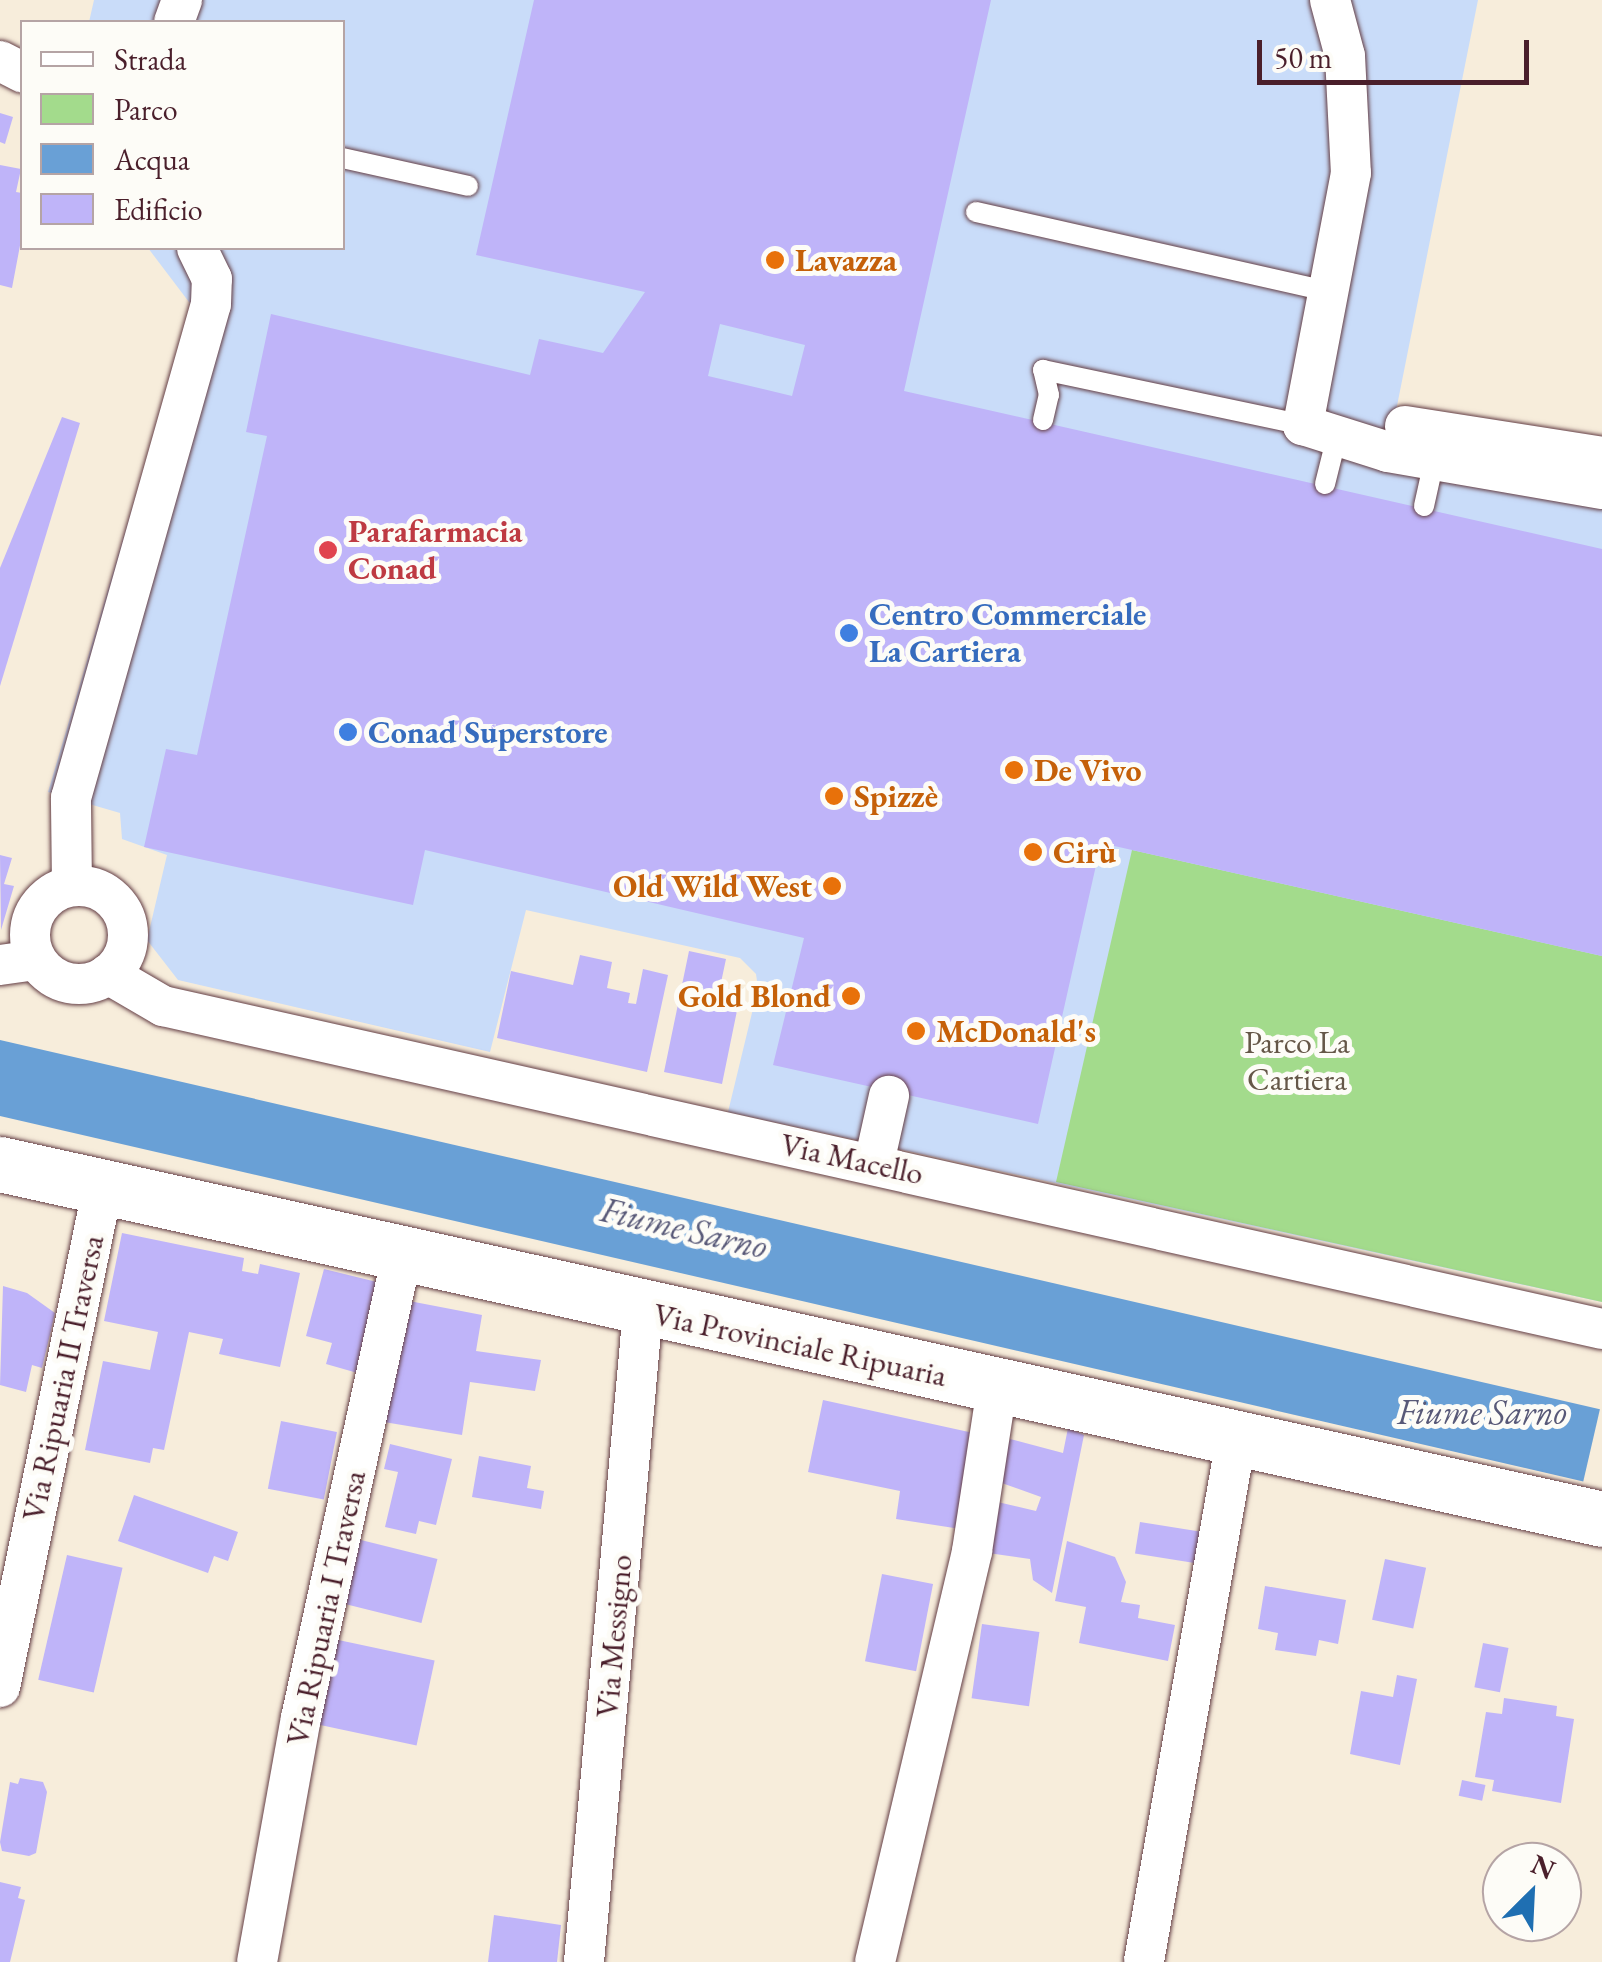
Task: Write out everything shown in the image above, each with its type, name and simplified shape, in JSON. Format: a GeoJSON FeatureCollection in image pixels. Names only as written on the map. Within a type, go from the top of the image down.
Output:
{"type":"FeatureCollection","features":[{"type":"Feature","properties":{"kind":"main road","name":"Via Provinciale Ripuaria"},"geometry":{"type":"LineString","coordinates":[[0,1164],[644,1310],[1602,1519]]}},
{"type":"Feature","properties":{"kind":"street"},"geometry":{"type":"LineString","coordinates":[[1330,0],[1345,56],[1351,136],[1349,204],[1331,292],[1320,430],[1434,461],[1602,489]]}},
{"type":"Feature","properties":{"kind":"street"},"geometry":{"type":"LineString","coordinates":[[72,886],[71,798],[212,304],[212,279],[198,250]]}},
{"type":"Feature","properties":{"kind":"street"},"geometry":{"type":"LineString","coordinates":[[1405,426],[1602,456]]}},
{"type":"Feature","properties":{"kind":"street"},"geometry":{"type":"LineString","coordinates":[[72,886],[103,893],[124,916],[126,947],[108,974],[94,982],[61,981],[18,962],[30,944],[35,913],[72,886]]}},
{"type":"Feature","properties":{"kind":"street","name":"Via Macello"},"geometry":{"type":"LineString","coordinates":[[108,974],[163,1006],[874,1162],[1602,1328]]}},
{"type":"Feature","properties":{"kind":"street"},"geometry":{"type":"LineString","coordinates":[[874,1162],[889,1096]]}},
{"type":"Feature","properties":{"kind":"street","name":"Via Ripuaria II Traversa"},"geometry":{"type":"LineString","coordinates":[[0,1687],[103,1186]]}},
{"type":"Feature","properties":{"kind":"street","name":"Via Ripuaria I Traversa"},"geometry":{"type":"LineString","coordinates":[[256,1962],[300,1718],[402,1255]]}},
{"type":"Feature","properties":{"kind":"street","name":"Via Messigno"},"geometry":{"type":"LineString","coordinates":[[584,1962],[644,1310]]}},
{"type":"Feature","properties":{"kind":"street"},"geometry":{"type":"LineString","coordinates":[[876,1962],[972,1550],[996,1388]]}},
{"type":"Feature","properties":{"kind":"street"},"geometry":{"type":"LineString","coordinates":[[1144,1962],[1236,1440]]}},
{"type":"Feature","properties":{"kind":"lane"},"geometry":{"type":"LineString","coordinates":[[345,159],[468,186]]}},
{"type":"Feature","properties":{"kind":"lane"},"geometry":{"type":"LineString","coordinates":[[976,212],[1331,292]]}},
{"type":"Feature","properties":{"kind":"lane"},"geometry":{"type":"LineString","coordinates":[[1043,420],[1049,395],[1042,370],[1320,430],[1325,484]]}},
{"type":"Feature","properties":{"kind":"lane"},"geometry":{"type":"LineString","coordinates":[[1424,506],[1434,461]]}},
{"type":"Feature","properties":{"kind":"shaded area","name":"Centro Commerciale La Cartiera"},"geometry":{"type":"Polygon","coordinates":[[[94,0],[1478,0],[1391,436],[1602,473],[1602,1302],[728,1112],[758,988],[756,974],[740,958],[526,910],[490,1052],[178,980],[147,940],[167,855],[122,839],[120,813],[48,792],[192,306],[150,250],[345,250],[345,20],[89,20],[94,0]]]}},
{"type":"Feature","properties":{"kind":"green space","name":"Parco La Cartiera"},"geometry":{"type":"Polygon","coordinates":[[[1132,850],[1602,956],[1602,1302],[1056,1182],[1132,850]]]}},
{"type":"Feature","properties":{"kind":"water","name":"Fiume Sarno"},"geometry":{"type":"Polygon","coordinates":[[[0,1040],[1600,1409],[1583,1481],[0,1116],[0,1040]]]}},
{"type":"Feature","properties":{"kind":"building"},"geometry":{"type":"Polygon","coordinates":[[[534,0],[991,0],[904,391],[1602,549],[1602,956],[1101,843],[1038,1124],[773,1065],[804,938],[425,850],[413,905],[144,847],[166,749],[197,755],[267,436],[246,432],[271,314],[530,375],[539,339],[603,353],[645,292],[476,255],[534,0]],[[720,324],[708,376],[792,396],[805,345],[720,324]]]}},
{"type":"Feature","properties":{"kind":"building"},"geometry":{"type":"Polygon","coordinates":[[[0,113],[13,117],[5,144],[0,142],[0,113]]]}},
{"type":"Feature","properties":{"kind":"building"},"geometry":{"type":"Polygon","coordinates":[[[0,165],[20,169],[16,192],[20,193],[20,246],[12,288],[0,285],[0,165]]]}},
{"type":"Feature","properties":{"kind":"building"},"geometry":{"type":"Polygon","coordinates":[[[62,417],[80,423],[0,686],[0,568],[62,417]]]}},
{"type":"Feature","properties":{"kind":"building"},"geometry":{"type":"Polygon","coordinates":[[[0,855],[12,858],[4,884],[14,886],[1,930],[0,855]]]}},
{"type":"Feature","properties":{"kind":"building"},"geometry":{"type":"Polygon","coordinates":[[[689,951],[726,959],[719,992],[740,996],[722,1084],[664,1072],[689,951]]]}},
{"type":"Feature","properties":{"kind":"building"},"geometry":{"type":"Polygon","coordinates":[[[580,955],[612,962],[607,988],[630,993],[628,1003],[636,1004],[643,969],[668,975],[647,1072],[497,1038],[511,971],[573,985],[580,955]]]}},
{"type":"Feature","properties":{"kind":"building"},"geometry":{"type":"Polygon","coordinates":[[[122,1233],[244,1258],[242,1271],[258,1274],[260,1264],[300,1273],[280,1367],[219,1354],[223,1339],[189,1332],[164,1450],[153,1448],[150,1463],[85,1450],[103,1361],[150,1370],[158,1332],[104,1321],[122,1233]]]}},
{"type":"Feature","properties":{"kind":"building"},"geometry":{"type":"Polygon","coordinates":[[[324,1269],[385,1284],[361,1374],[326,1364],[332,1343],[306,1336],[324,1269]]]}},
{"type":"Feature","properties":{"kind":"building"},"geometry":{"type":"Polygon","coordinates":[[[3,1286],[27,1293],[55,1313],[42,1368],[32,1365],[26,1392],[0,1385],[3,1286]]]}},
{"type":"Feature","properties":{"kind":"building"},"geometry":{"type":"Polygon","coordinates":[[[404,1300],[482,1315],[476,1351],[541,1360],[535,1391],[470,1382],[462,1435],[372,1420],[404,1300]]]}},
{"type":"Feature","properties":{"kind":"building"},"geometry":{"type":"Polygon","coordinates":[[[823,1400],[978,1434],[967,1530],[896,1519],[900,1491],[808,1472],[823,1400]]]}},
{"type":"Feature","properties":{"kind":"building"},"geometry":{"type":"Polygon","coordinates":[[[281,1421],[337,1432],[324,1500],[268,1489],[281,1421]]]}},
{"type":"Feature","properties":{"kind":"building"},"geometry":{"type":"Polygon","coordinates":[[[1068,1428],[1084,1435],[1052,1593],[1033,1580],[1030,1559],[988,1553],[989,1500],[1036,1511],[1041,1497],[996,1481],[1010,1439],[1063,1453],[1068,1428]]]}},
{"type":"Feature","properties":{"kind":"building"},"geometry":{"type":"Polygon","coordinates":[[[390,1444],[452,1459],[436,1525],[419,1521],[416,1534],[385,1527],[398,1472],[384,1469],[390,1444]]]}},
{"type":"Feature","properties":{"kind":"building"},"geometry":{"type":"Polygon","coordinates":[[[479,1456],[531,1466],[527,1488],[544,1491],[541,1509],[472,1497],[479,1456]]]}},
{"type":"Feature","properties":{"kind":"building"},"geometry":{"type":"Polygon","coordinates":[[[134,1495],[238,1532],[228,1561],[214,1556],[208,1573],[118,1541],[134,1495]]]}},
{"type":"Feature","properties":{"kind":"building"},"geometry":{"type":"Polygon","coordinates":[[[1140,1522],[1204,1532],[1199,1564],[1135,1554],[1140,1522]]]}},
{"type":"Feature","properties":{"kind":"building"},"geometry":{"type":"Polygon","coordinates":[[[353,1538],[437,1559],[421,1623],[337,1602],[353,1538]]]}},
{"type":"Feature","properties":{"kind":"building"},"geometry":{"type":"Polygon","coordinates":[[[1067,1541],[1115,1557],[1126,1582],[1121,1602],[1140,1605],[1138,1618],[1175,1625],[1168,1661],[1079,1643],[1086,1607],[1055,1601],[1067,1541]]]}},
{"type":"Feature","properties":{"kind":"building"},"geometry":{"type":"Polygon","coordinates":[[[67,1555],[123,1568],[94,1693],[38,1680],[67,1555]]]}},
{"type":"Feature","properties":{"kind":"building"},"geometry":{"type":"Polygon","coordinates":[[[1385,1559],[1426,1568],[1413,1628],[1372,1620],[1385,1559]]]}},
{"type":"Feature","properties":{"kind":"building"},"geometry":{"type":"Polygon","coordinates":[[[882,1574],[933,1584],[916,1671],[865,1661],[882,1574]]]}},
{"type":"Feature","properties":{"kind":"building"},"geometry":{"type":"Polygon","coordinates":[[[1265,1586],[1346,1600],[1338,1644],[1319,1640],[1316,1656],[1275,1650],[1278,1633],[1258,1629],[1265,1586]]]}},
{"type":"Feature","properties":{"kind":"building"},"geometry":{"type":"Polygon","coordinates":[[[982,1624],[1039,1632],[1029,1706],[972,1698],[982,1624]]]}},
{"type":"Feature","properties":{"kind":"building"},"geometry":{"type":"Polygon","coordinates":[[[329,1638],[435,1660],[417,1746],[311,1723],[329,1638]]]}},
{"type":"Feature","properties":{"kind":"building"},"geometry":{"type":"Polygon","coordinates":[[[1483,1643],[1509,1648],[1500,1692],[1474,1687],[1483,1643]]]}},
{"type":"Feature","properties":{"kind":"building"},"geometry":{"type":"Polygon","coordinates":[[[1397,1675],[1417,1679],[1400,1765],[1350,1754],[1361,1691],[1393,1697],[1397,1675]]]}},
{"type":"Feature","properties":{"kind":"building"},"geometry":{"type":"Polygon","coordinates":[[[1504,1698],[1557,1706],[1556,1716],[1574,1719],[1561,1803],[1492,1791],[1494,1780],[1475,1777],[1486,1712],[1502,1714],[1504,1698]]]}},
{"type":"Feature","properties":{"kind":"building"},"geometry":{"type":"Polygon","coordinates":[[[20,1778],[43,1782],[47,1792],[36,1853],[29,1856],[2,1851],[0,1842],[10,1782],[18,1784],[20,1778]]]}},
{"type":"Feature","properties":{"kind":"building"},"geometry":{"type":"Polygon","coordinates":[[[1462,1780],[1485,1785],[1482,1801],[1459,1796],[1462,1780]]]}},
{"type":"Feature","properties":{"kind":"building"},"geometry":{"type":"Polygon","coordinates":[[[0,1882],[21,1887],[18,1898],[25,1900],[10,1962],[0,1962],[0,1882]]]}},
{"type":"Feature","properties":{"kind":"building"},"geometry":{"type":"Polygon","coordinates":[[[494,1915],[561,1925],[557,1962],[488,1962],[494,1915]]]}},
{"type":"Feature","properties":{"kind":"place","name":"Lavazza"},"geometry":{"type":"Point","coordinates":[775,260]}},
{"type":"Feature","properties":{"kind":"place","name":"Parafarmacia Conad"},"geometry":{"type":"Point","coordinates":[328,550]}},
{"type":"Feature","properties":{"kind":"place","name":"Centro Commerciale La Cartiera"},"geometry":{"type":"Point","coordinates":[849,633]}},
{"type":"Feature","properties":{"kind":"place","name":"Conad Superstore"},"geometry":{"type":"Point","coordinates":[348,732]}},
{"type":"Feature","properties":{"kind":"place","name":"De Vivo"},"geometry":{"type":"Point","coordinates":[1014,770]}},
{"type":"Feature","properties":{"kind":"place","name":"Spizzè"},"geometry":{"type":"Point","coordinates":[834,796]}},
{"type":"Feature","properties":{"kind":"place","name":"Cirù"},"geometry":{"type":"Point","coordinates":[1033,852]}},
{"type":"Feature","properties":{"kind":"place","name":"Old Wild West"},"geometry":{"type":"Point","coordinates":[832,886]}},
{"type":"Feature","properties":{"kind":"place","name":"Gold Blond"},"geometry":{"type":"Point","coordinates":[851,996]}},
{"type":"Feature","properties":{"kind":"place","name":"McDonald's"},"geometry":{"type":"Point","coordinates":[916,1031]}}]}
